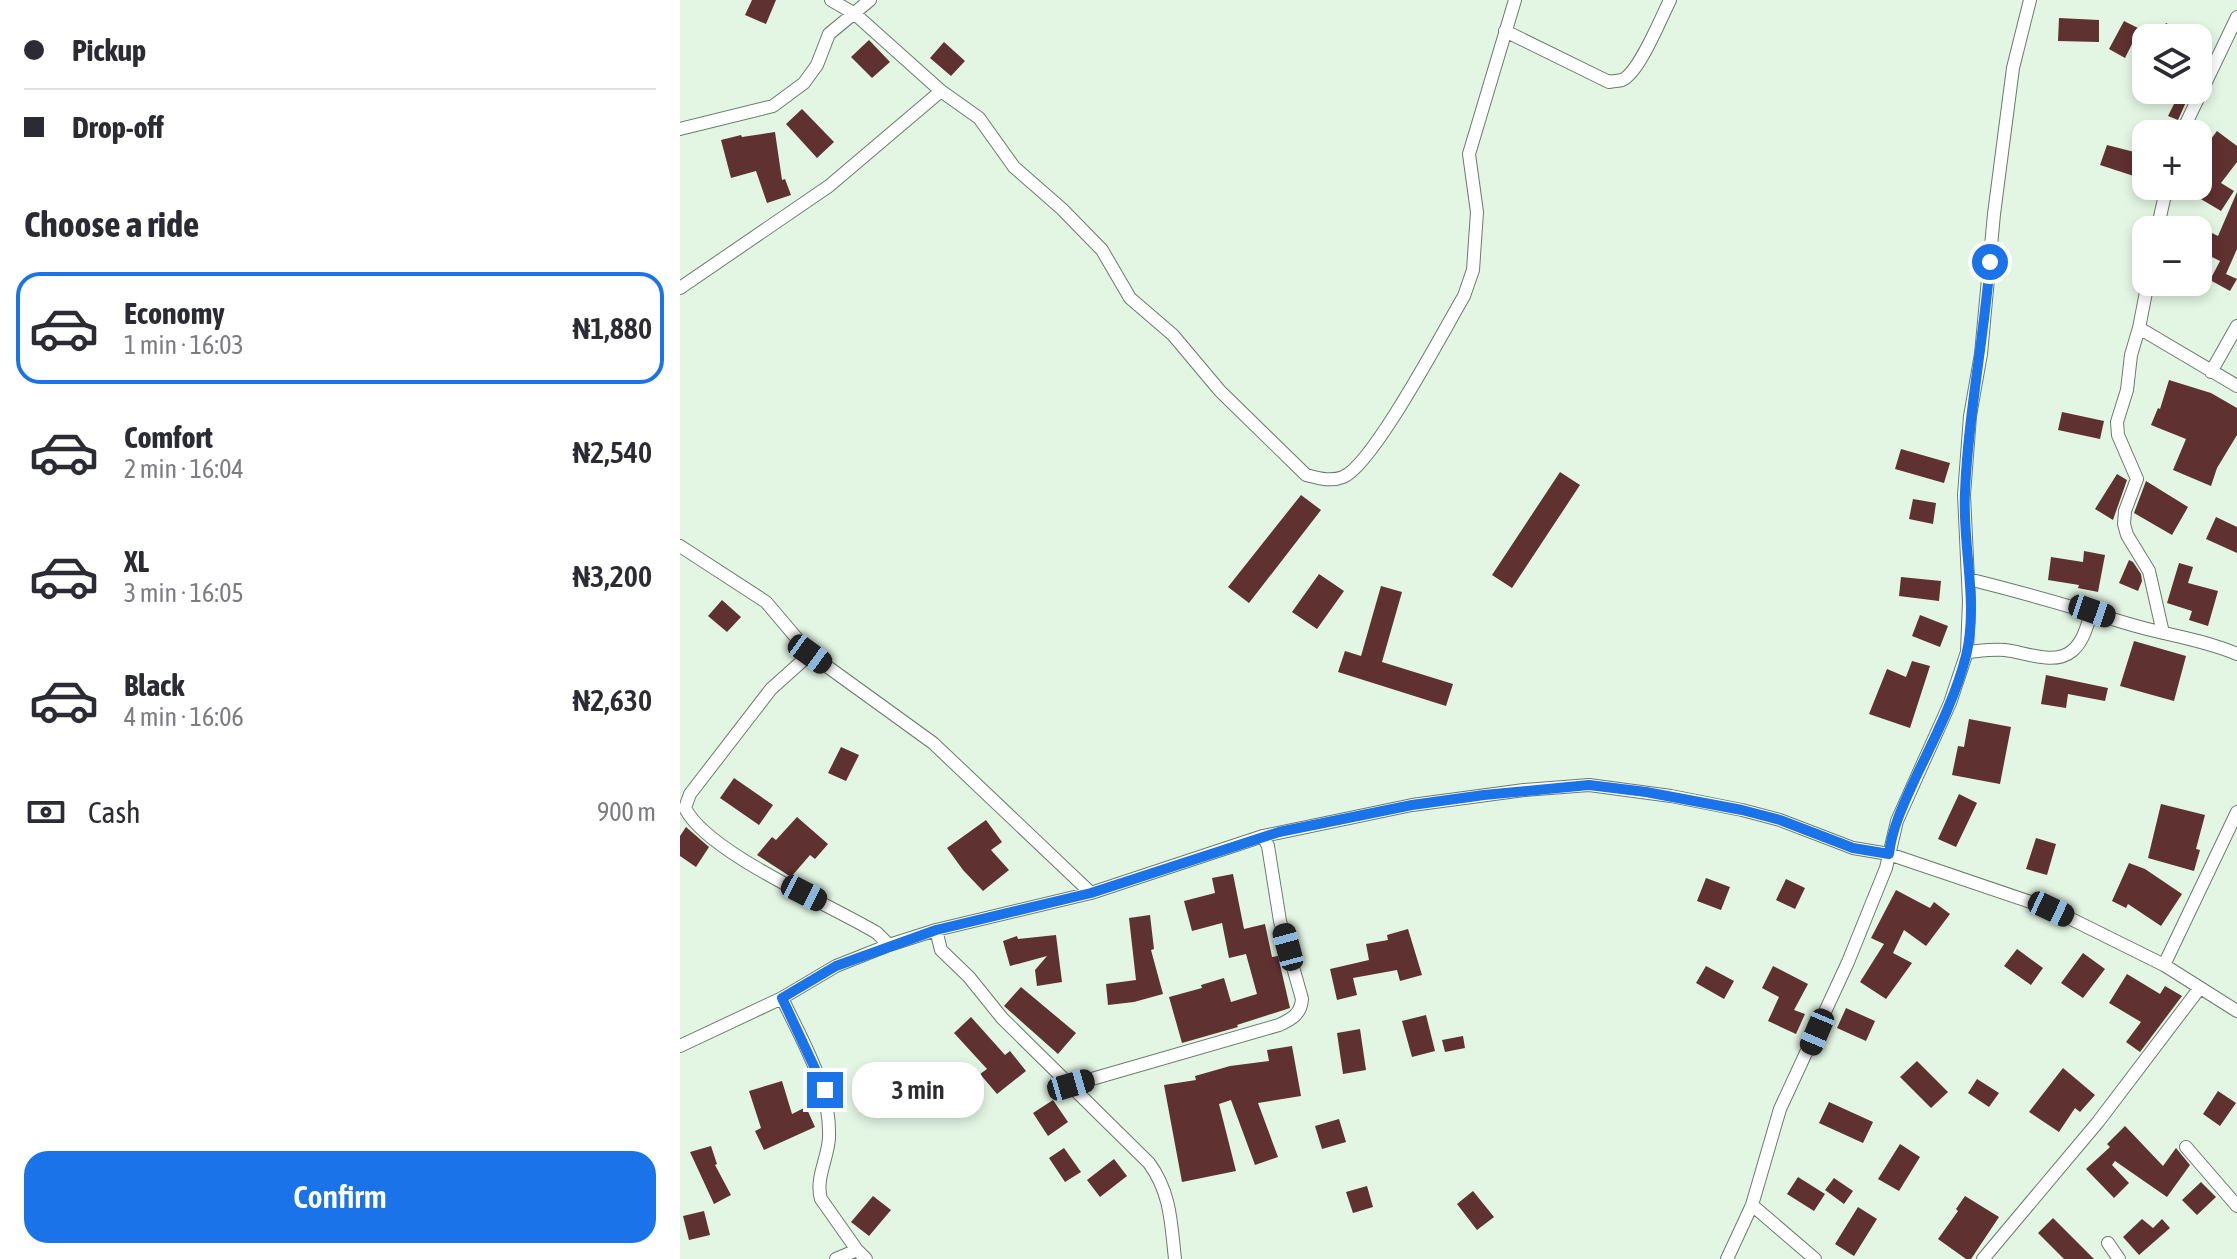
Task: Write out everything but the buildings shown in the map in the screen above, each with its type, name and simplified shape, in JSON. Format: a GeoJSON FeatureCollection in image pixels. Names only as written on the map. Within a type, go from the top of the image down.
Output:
{"type":"FeatureCollection","features":[{"type":"Feature","properties":{"kind":"street"},"geometry":{"type":"LineString","coordinates":[[831,0],[855,14],[941,91],[979,118],[1014,167],[1102,250],[1130,298],[1173,335],[1220,391],[1306,475],[1324,479],[1345,477],[1374,448],[1464,296],[1473,270],[1477,212],[1469,154],[1515,0]]}},
{"type":"Feature","properties":{"kind":"street"},"geometry":{"type":"LineString","coordinates":[[680,129],[773,106],[813,73],[829,34],[870,0]]}},
{"type":"Feature","properties":{"kind":"street"},"geometry":{"type":"LineString","coordinates":[[1505,31],[1609,82],[1624,80],[1634,70],[1670,0]]}},
{"type":"Feature","properties":{"kind":"street"},"geometry":{"type":"LineString","coordinates":[[1727,1259],[1752,1205],[1780,1109],[1848,962],[1886,868],[1897,821],[1950,703],[1967,652],[1964,495],[1970,416],[1981,354],[1994,214],[2013,68],[2030,0]]}},
{"type":"Feature","properties":{"kind":"street"},"geometry":{"type":"LineString","coordinates":[[2188,120],[2237,17]]}},
{"type":"Feature","properties":{"kind":"street"},"geometry":{"type":"LineString","coordinates":[[680,288],[829,186],[941,91]]}},
{"type":"Feature","properties":{"kind":"street"},"geometry":{"type":"LineString","coordinates":[[2145,296],[2131,355],[2127,390],[2117,422],[2118,435],[2137,479],[2125,511],[2124,524],[2127,535],[2149,571],[2163,633]]}},
{"type":"Feature","properties":{"kind":"street"},"geometry":{"type":"LineString","coordinates":[[2211,372],[2237,326]]}},
{"type":"Feature","properties":{"kind":"street"},"geometry":{"type":"LineString","coordinates":[[2139,328],[2237,386]]}},
{"type":"Feature","properties":{"kind":"street"},"geometry":{"type":"LineString","coordinates":[[680,546],[766,602],[810,654],[933,743],[1091,893]]}},
{"type":"Feature","properties":{"kind":"street"},"geometry":{"type":"LineString","coordinates":[[1968,579],[2163,633],[2193,638],[2237,654]]}},
{"type":"Feature","properties":{"kind":"street"},"geometry":{"type":"LineString","coordinates":[[1967,652],[2002,650],[2048,658],[2063,657],[2074,650],[2083,637],[2092,611]]}},
{"type":"Feature","properties":{"kind":"street"},"geometry":{"type":"LineString","coordinates":[[810,654],[771,689],[690,794],[685,808],[691,822],[710,838],[781,881],[859,921],[889,945]]}},
{"type":"Feature","properties":{"kind":"street"},"geometry":{"type":"LineString","coordinates":[[680,1046],[782,998],[836,966],[889,945],[936,930],[1091,893],[1263,836],[1412,805],[1589,785],[1700,801],[1780,820],[1853,848],[1889,854],[2051,909],[2164,965],[2237,1011]]}},
{"type":"Feature","properties":{"kind":"street"},"geometry":{"type":"LineString","coordinates":[[2164,965],[2237,812]]}},
{"type":"Feature","properties":{"kind":"street"},"geometry":{"type":"LineString","coordinates":[[1071,1085],[1279,1025],[1296,1015],[1302,999],[1280,921],[1270,857],[1263,836]]}},
{"type":"Feature","properties":{"kind":"street"},"geometry":{"type":"LineString","coordinates":[[936,930],[941,950],[969,977],[1002,1018],[1158,1176],[1169,1201],[1175,1259]]}},
{"type":"Feature","properties":{"kind":"street"},"geometry":{"type":"LineString","coordinates":[[1983,1259],[2098,1122],[2199,989]]}},
{"type":"Feature","properties":{"kind":"street"},"geometry":{"type":"LineString","coordinates":[[782,998],[825,1090],[829,1140],[818,1190],[821,1199],[861,1254],[836,1259]]}},
{"type":"Feature","properties":{"kind":"street"},"geometry":{"type":"LineString","coordinates":[[2186,1147],[2237,1206]]}},
{"type":"Feature","properties":{"kind":"street"},"geometry":{"type":"LineString","coordinates":[[1752,1205],[1815,1259]]}},
{"type":"Feature","properties":{"kind":"street"},"geometry":{"type":"LineString","coordinates":[[2108,1243],[2119,1259]]}},
{"type":"Feature","properties":{"kind":"route"},"geometry":{"type":"LineString","coordinates":[[825,1090],[782,998],[836,966],[936,930],[1091,893],[1294,828],[1412,805],[1589,785],[1742,810],[1780,820],[1853,848],[1889,854],[1897,821],[1950,703],[1967,652],[1969,601],[1964,495],[1970,416],[1981,354],[1990,262]]}}]}
